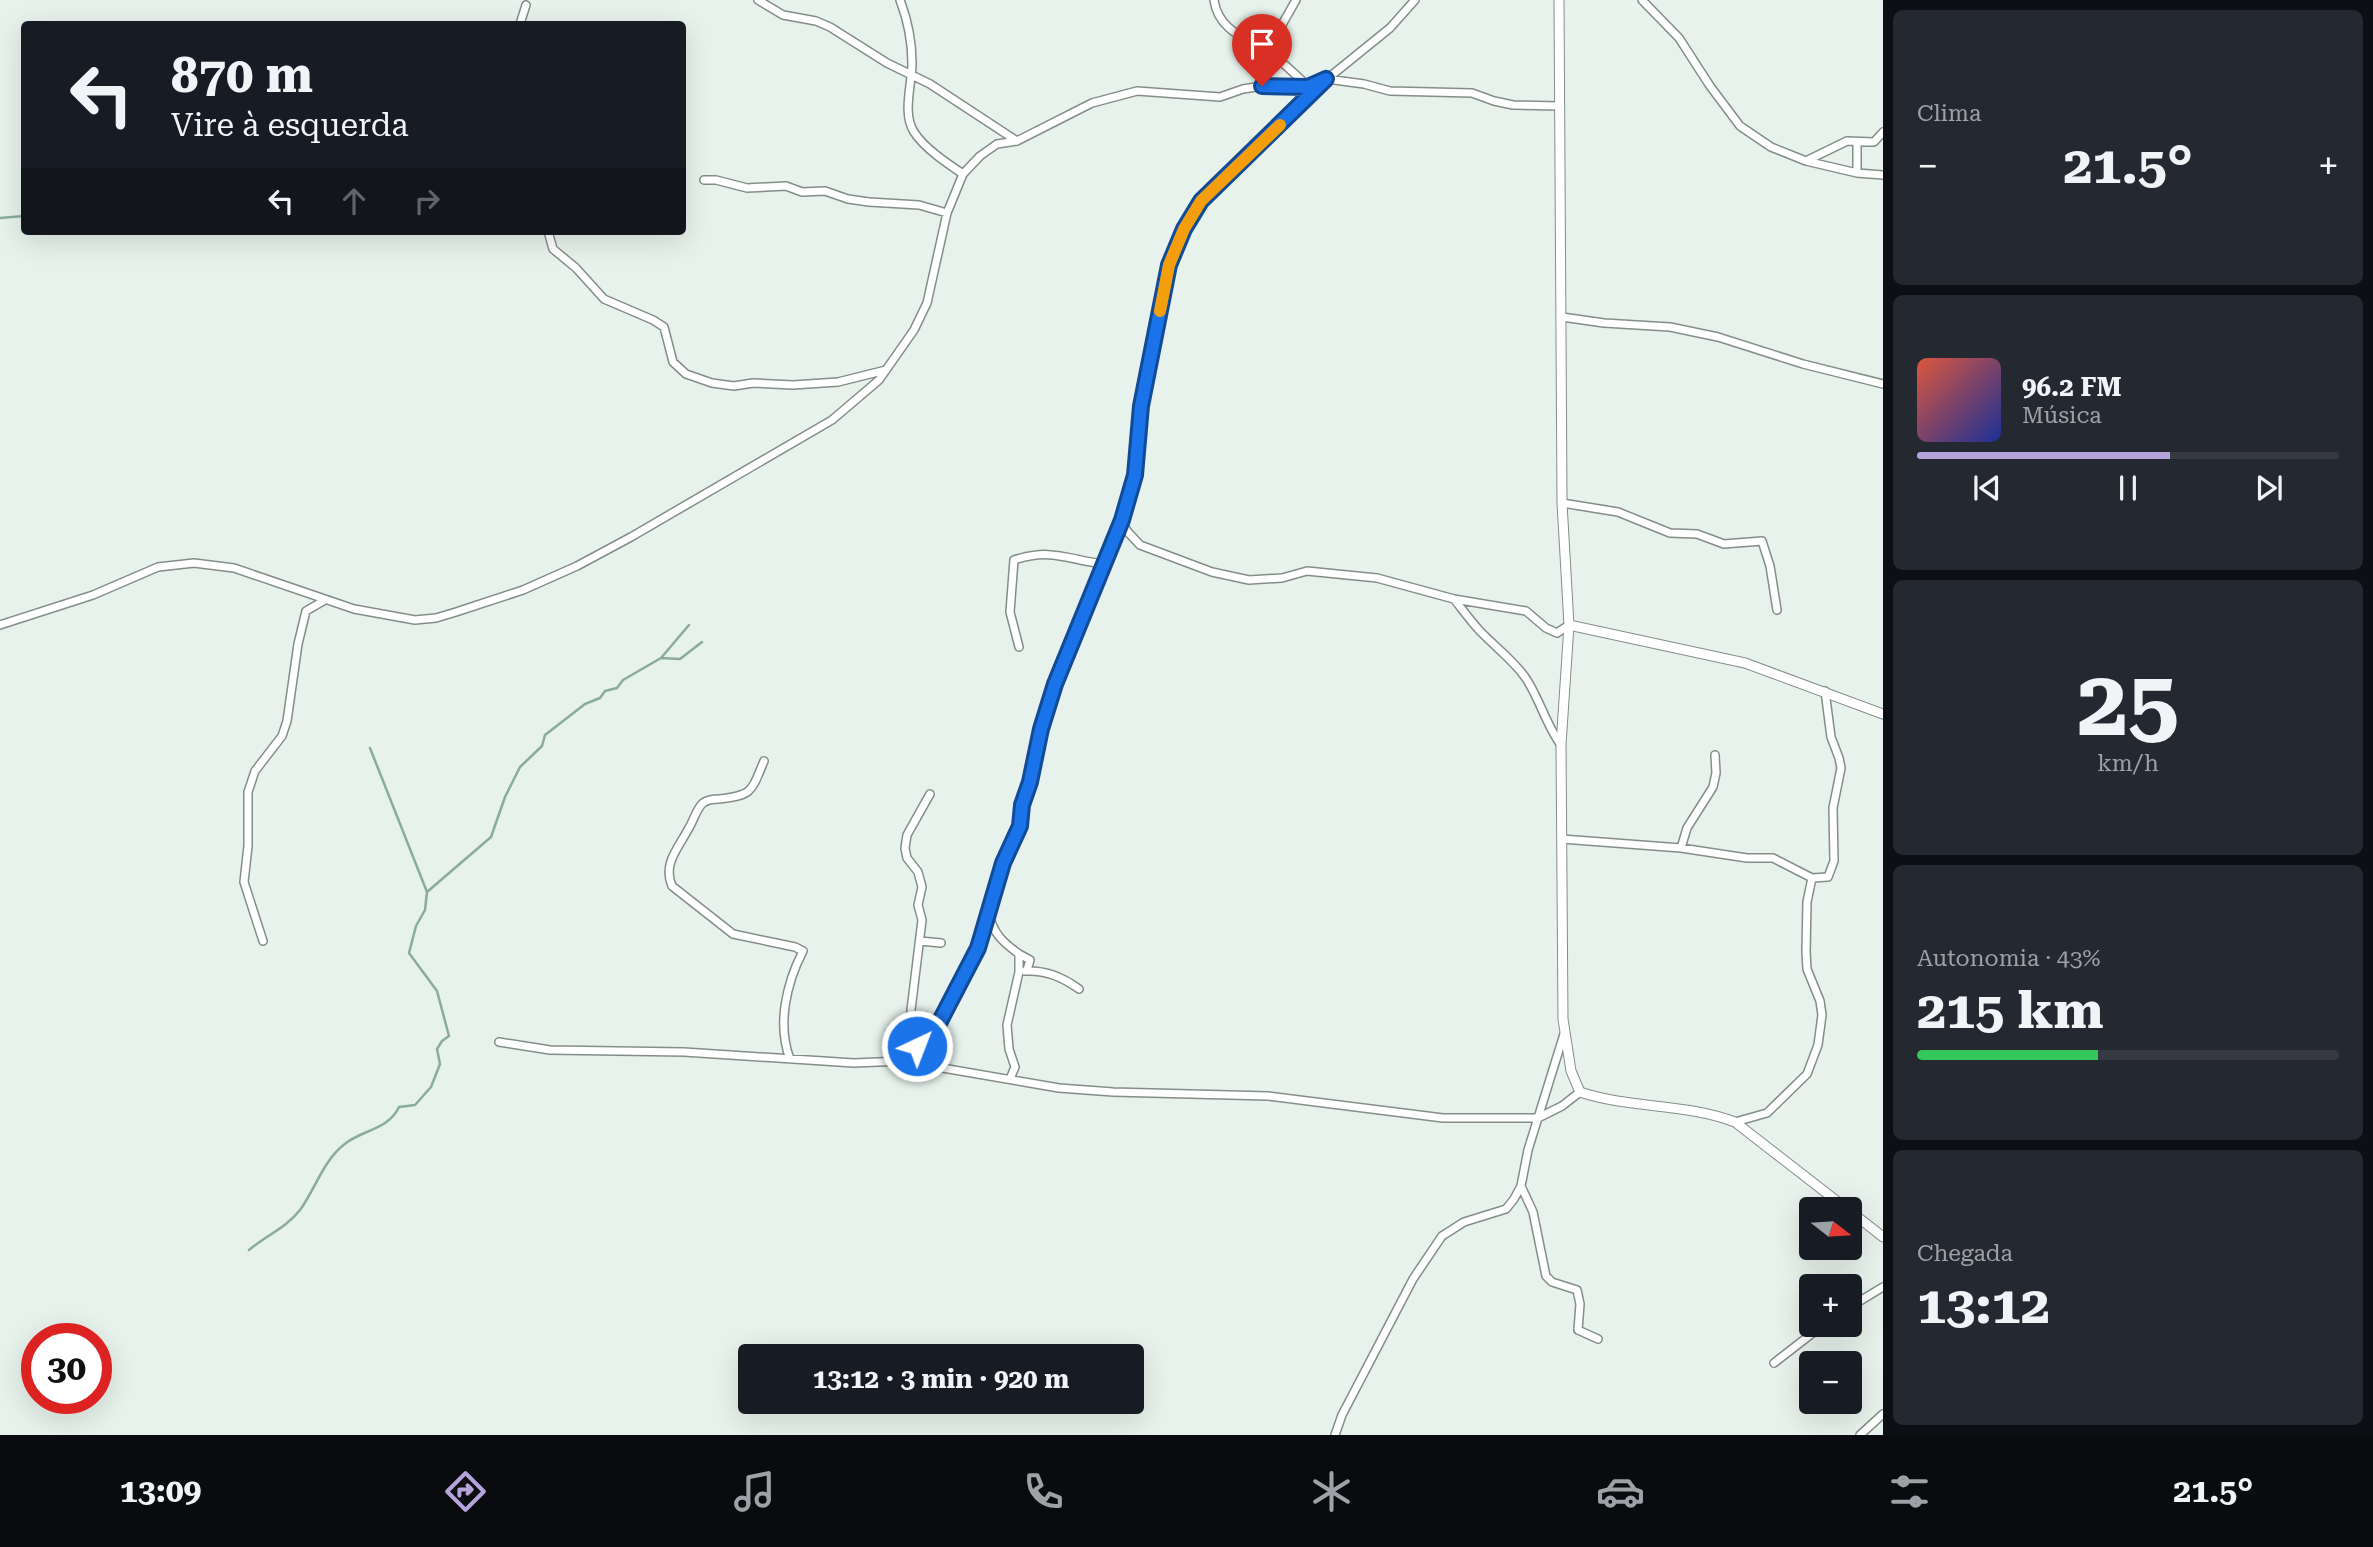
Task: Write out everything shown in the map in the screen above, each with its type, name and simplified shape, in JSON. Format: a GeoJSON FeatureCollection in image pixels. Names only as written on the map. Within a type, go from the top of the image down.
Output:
{"type":"FeatureCollection","features":[{"type":"Feature","properties":{"kind":"street"},"geometry":{"type":"LineString","coordinates":[[758,0],[783,15],[816,21],[830,27],[887,63],[930,84],[1017,141]]}},
{"type":"Feature","properties":{"kind":"street"},"geometry":{"type":"LineString","coordinates":[[900,0],[910,32],[912,75],[908,113],[914,132],[946,163],[963,174]]}},
{"type":"Feature","properties":{"kind":"street"},"geometry":{"type":"LineString","coordinates":[[1214,0],[1217,15],[1225,26],[1267,51],[1308,87]]}},
{"type":"Feature","properties":{"kind":"street"},"geometry":{"type":"LineString","coordinates":[[1267,51],[1296,0]]}},
{"type":"Feature","properties":{"kind":"street"},"geometry":{"type":"LineString","coordinates":[[901,1061],[939,1023],[978,948],[1003,863],[1020,826],[1022,805],[1055,684],[1122,520],[1135,475],[1141,406],[1169,265],[1184,229],[1201,201],[1326,79],[1390,28],[1415,0]]}},
{"type":"Feature","properties":{"kind":"street"},"geometry":{"type":"LineString","coordinates":[[1559,0],[1562,503],[1569,625],[1561,745],[1564,1034],[1571,1071],[1580,1092]]}},
{"type":"Feature","properties":{"kind":"street"},"geometry":{"type":"LineString","coordinates":[[1642,0],[1679,38],[1740,126],[1771,147],[1806,160],[1857,173],[1883,175]]}},
{"type":"Feature","properties":{"kind":"street"},"geometry":{"type":"LineString","coordinates":[[521,21],[526,5]]}},
{"type":"Feature","properties":{"kind":"street"},"geometry":{"type":"LineString","coordinates":[[0,625],[93,595],[158,567],[194,563],[234,568],[354,609],[415,620],[436,618],[523,590],[577,566],[832,420],[879,380],[914,331],[927,303],[947,214],[963,174],[980,156],[997,144],[1017,141],[1092,103],[1137,91],[1220,97],[1262,86],[1308,87],[1326,79],[1390,91],[1472,93],[1494,102],[1513,105],[1559,106]]}},
{"type":"Feature","properties":{"kind":"street"},"geometry":{"type":"LineString","coordinates":[[1806,160],[1847,141],[1874,142],[1883,132]]}},
{"type":"Feature","properties":{"kind":"street"},"geometry":{"type":"LineString","coordinates":[[1857,142],[1857,173]]}},
{"type":"Feature","properties":{"kind":"street"},"geometry":{"type":"LineString","coordinates":[[704,180],[716,180],[747,188],[786,186],[802,192],[825,191],[848,199],[919,205],[947,214]]}},
{"type":"Feature","properties":{"kind":"street"},"geometry":{"type":"LineString","coordinates":[[549,235],[553,249],[576,268],[604,299],[664,327],[673,362],[686,373],[712,383],[734,386],[753,383],[793,385],[838,382],[887,370]]}},
{"type":"Feature","properties":{"kind":"street"},"geometry":{"type":"LineString","coordinates":[[1562,317],[1604,323],[1670,327],[1718,337],[1803,364],[1883,384]]}},
{"type":"Feature","properties":{"kind":"street"},"geometry":{"type":"LineString","coordinates":[[1562,503],[1618,512],[1670,533],[1697,534],[1724,544],[1762,541],[1770,566],[1777,610]]}},
{"type":"Feature","properties":{"kind":"street"},"geometry":{"type":"LineString","coordinates":[[1122,520],[1127,531],[1140,545],[1212,572],[1249,580],[1282,578],[1311,570],[1377,578],[1454,599],[1526,611],[1546,628],[1558,633],[1569,625],[1745,663],[1883,714]]}},
{"type":"Feature","properties":{"kind":"street"},"geometry":{"type":"LineString","coordinates":[[1019,647],[1010,612],[1014,560],[1032,554],[1056,553],[1103,564]]}},
{"type":"Feature","properties":{"kind":"street"},"geometry":{"type":"LineString","coordinates":[[1454,599],[1477,628],[1511,660],[1527,680],[1547,717],[1550,729],[1561,745]]}},
{"type":"Feature","properties":{"kind":"street"},"geometry":{"type":"LineString","coordinates":[[264,941],[244,882],[248,846],[248,792],[255,771],[282,736],[287,721],[298,644],[306,611],[325,600]]}},
{"type":"Feature","properties":{"kind":"street"},"geometry":{"type":"LineString","coordinates":[[1562,839],[1681,848],[1746,858],[1773,858],[1812,878],[1828,877],[1834,861],[1833,808],[1841,768],[1831,737],[1825,691]]}},
{"type":"Feature","properties":{"kind":"street"},"geometry":{"type":"LineString","coordinates":[[1681,848],[1688,828],[1713,787],[1716,773],[1714,755]]}},
{"type":"Feature","properties":{"kind":"street"},"geometry":{"type":"LineString","coordinates":[[764,761],[756,781],[746,795],[707,800],[701,804],[671,856],[668,878],[672,886],[733,934],[803,951],[792,976],[784,1017],[783,1041],[790,1059]]}},
{"type":"Feature","properties":{"kind":"street"},"geometry":{"type":"LineString","coordinates":[[917,1046],[911,1010],[922,920],[918,905],[921,881],[918,872],[907,858],[905,848],[907,835],[930,794]]}},
{"type":"Feature","properties":{"kind":"street"},"geometry":{"type":"LineString","coordinates":[[1735,1122],[1767,1113],[1807,1074],[1818,1045],[1822,1015],[1820,1001],[1807,969],[1806,952],[1807,902],[1812,878]]}},
{"type":"Feature","properties":{"kind":"street"},"geometry":{"type":"LineString","coordinates":[[988,911],[995,933],[1030,960],[1023,971],[1007,1025],[1009,1049],[1020,1080]]}},
{"type":"Feature","properties":{"kind":"street"},"geometry":{"type":"LineString","coordinates":[[920,942],[941,943]]}},
{"type":"Feature","properties":{"kind":"street"},"geometry":{"type":"LineString","coordinates":[[1023,971],[1062,977],[1079,989]]}},
{"type":"Feature","properties":{"kind":"street"},"geometry":{"type":"LineString","coordinates":[[914,1027],[930,1030]]}},
{"type":"Feature","properties":{"kind":"street"},"geometry":{"type":"LineString","coordinates":[[1335,1435],[1342,1415],[1413,1279],[1442,1236],[1464,1222],[1506,1209],[1521,1186],[1528,1150],[1564,1034]]}},
{"type":"Feature","properties":{"kind":"street"},"geometry":{"type":"LineString","coordinates":[[499,1042],[550,1050],[684,1052],[854,1063],[901,1061],[1059,1088],[1268,1096],[1443,1118],[1538,1118],[1562,1106],[1580,1092]]}},
{"type":"Feature","properties":{"kind":"street"},"geometry":{"type":"LineString","coordinates":[[1010,1079],[1015,1067]]}},
{"type":"Feature","properties":{"kind":"street"},"geometry":{"type":"LineString","coordinates":[[1580,1092],[1616,1102],[1713,1114],[1735,1122],[1831,1197]]}},
{"type":"Feature","properties":{"kind":"street"},"geometry":{"type":"LineString","coordinates":[[1521,1186],[1534,1212],[1546,1276],[1552,1282],[1577,1290],[1580,1304],[1578,1330],[1598,1339]]}},
{"type":"Feature","properties":{"kind":"street"},"geometry":{"type":"LineString","coordinates":[[1862,1221],[1883,1237]]}},
{"type":"Feature","properties":{"kind":"street"},"geometry":{"type":"LineString","coordinates":[[1862,1300],[1883,1287]]}},
{"type":"Feature","properties":{"kind":"street"},"geometry":{"type":"LineString","coordinates":[[1774,1363],[1808,1337]]}},
{"type":"Feature","properties":{"kind":"street"},"geometry":{"type":"LineString","coordinates":[[1860,1435],[1883,1414]]}},
{"type":"Feature","properties":{"kind":"waterway"},"geometry":{"type":"LineString","coordinates":[[0,218],[21,216]]}},
{"type":"Feature","properties":{"kind":"waterway"},"geometry":{"type":"LineString","coordinates":[[427,892],[491,837],[505,797],[520,767],[542,746],[545,735],[585,704],[600,698],[605,691],[617,688],[623,680],[661,658],[689,625]]}},
{"type":"Feature","properties":{"kind":"waterway"},"geometry":{"type":"LineString","coordinates":[[661,658],[680,659],[702,642]]}},
{"type":"Feature","properties":{"kind":"waterway"},"geometry":{"type":"LineString","coordinates":[[249,1250],[282,1227],[300,1210],[331,1158],[346,1143],[389,1120],[399,1107],[415,1105],[431,1087],[440,1064],[437,1049],[449,1036],[437,991],[409,953],[416,926],[425,910],[427,892],[370,748]]}},
{"type":"Feature","properties":{"kind":"slow traffic"},"geometry":{"type":"LineString","coordinates":[[1160,311],[1169,265],[1184,229],[1201,201],[1280,125]]}},
{"type":"Feature","properties":{"kind":"route"},"geometry":{"type":"LineString","coordinates":[[917,1046],[939,1023],[978,948],[1003,863],[1020,826],[1022,805],[1055,684],[1122,520],[1135,475],[1141,406],[1169,265],[1184,229],[1201,201],[1326,79],[1308,87],[1262,86]]}}]}
